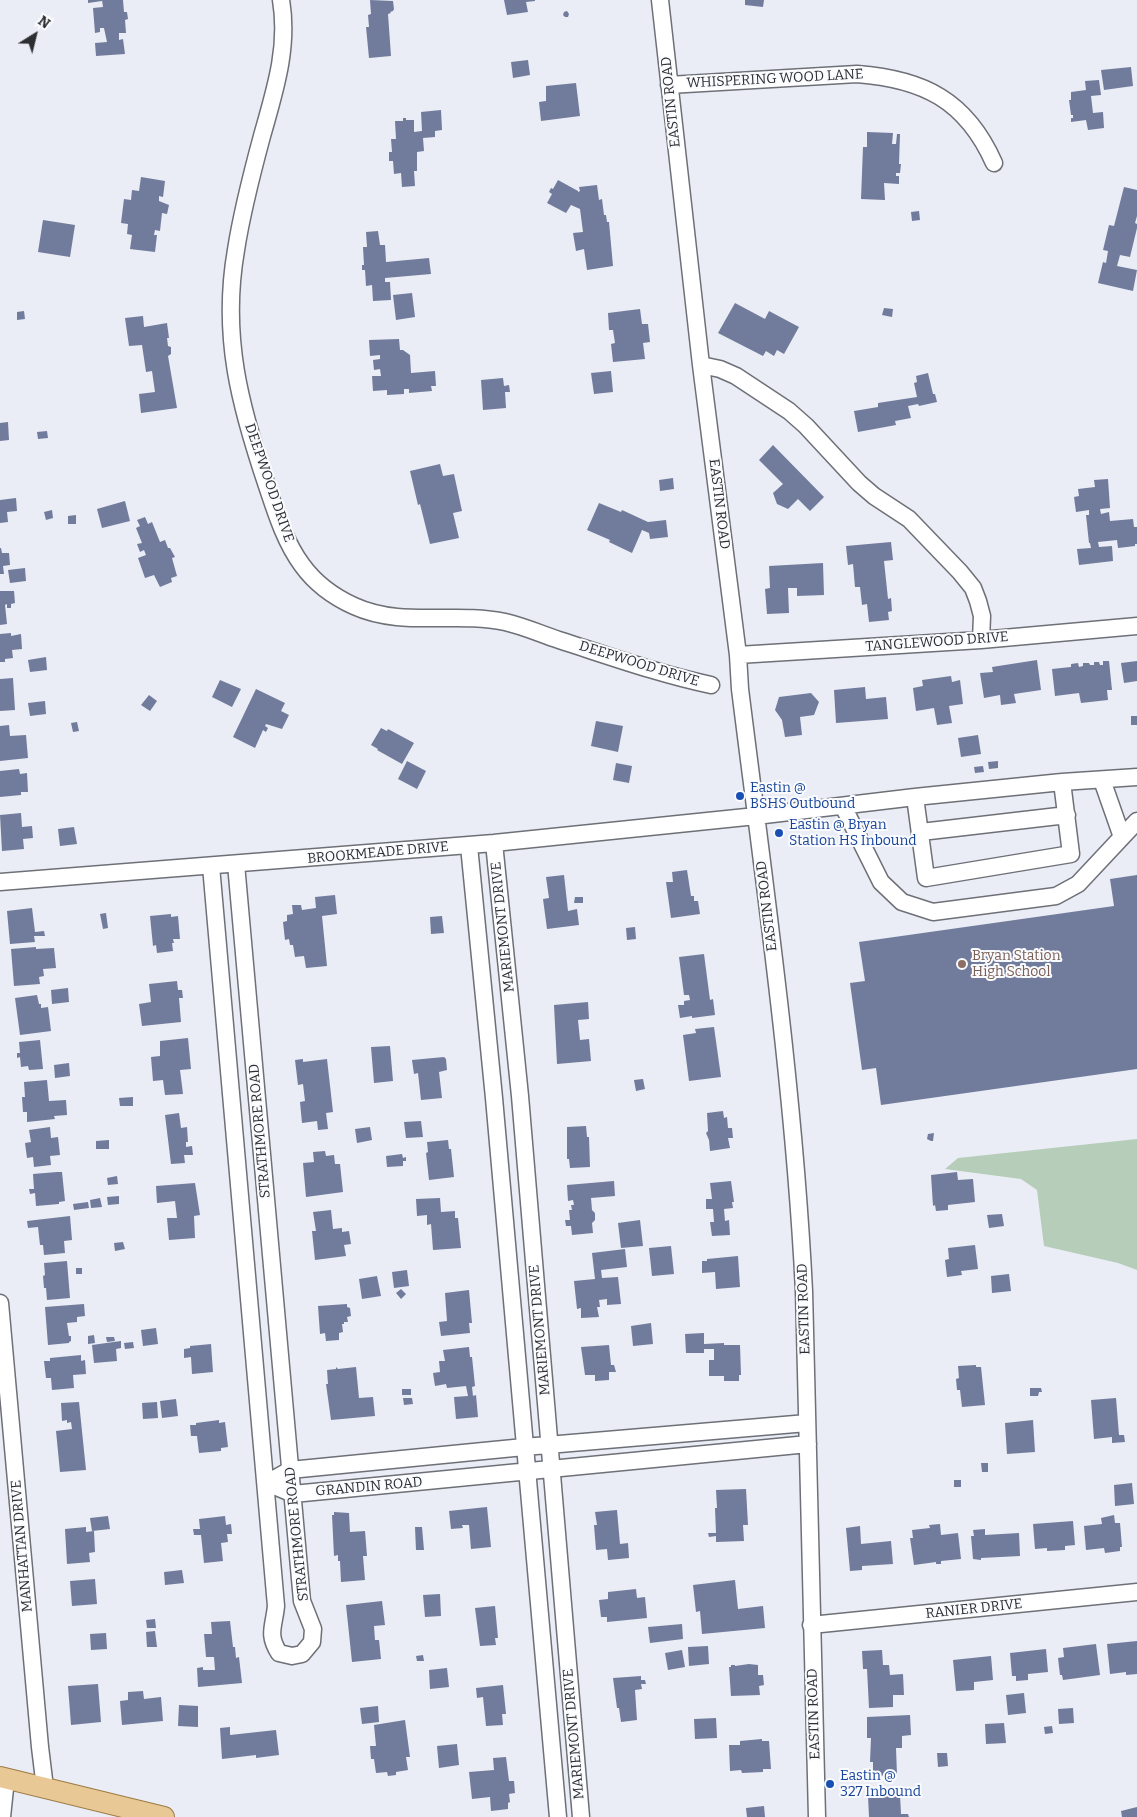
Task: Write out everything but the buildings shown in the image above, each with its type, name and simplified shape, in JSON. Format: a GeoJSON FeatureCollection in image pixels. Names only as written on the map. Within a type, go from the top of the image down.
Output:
{"type":"FeatureCollection","features":[{"type":"Feature","properties":{"kind":"main road"},"geometry":{"type":"LineString","coordinates":[[3,1778],[164,1817]]}},
{"type":"Feature","properties":{"kind":"street","name":"DEEPWOOD DRIVE"},"geometry":{"type":"LineString","coordinates":[[281,0],[284,34],[282,61],[251,176],[239,232],[231,288],[230,324],[234,365],[241,398],[274,509],[289,546],[303,567],[333,595],[374,614],[404,619],[458,618],[506,622],[676,678],[711,685]]}},
{"type":"Feature","properties":{"kind":"street","name":"EASTIN ROAD"},"geometry":{"type":"LineString","coordinates":[[660,0],[701,365],[738,655],[740,689],[790,1097],[801,1224],[817,1817]]}},
{"type":"Feature","properties":{"kind":"street","name":"WHISPERING WOOD LANE"},"geometry":{"type":"LineString","coordinates":[[669,84],[857,74],[904,80],[928,90],[947,101],[964,116],[982,139],[994,163]]}},
{"type":"Feature","properties":{"kind":"street"},"geometry":{"type":"LineString","coordinates":[[701,365],[720,369],[736,376],[789,411],[806,426],[859,483],[874,496],[909,519],[973,588],[982,616],[981,640]]}},
{"type":"Feature","properties":{"kind":"street","name":"TANGLEWOOD DRIVE"},"geometry":{"type":"LineString","coordinates":[[738,655],[981,640],[1137,626]]}},
{"type":"Feature","properties":{"kind":"street","name":"BROOKMEADE DRIVE"},"geometry":{"type":"LineString","coordinates":[[0,882],[494,844],[916,797],[1062,782],[1137,777]]}},
{"type":"Feature","properties":{"kind":"street"},"geometry":{"type":"LineString","coordinates":[[1102,780],[1122,836]]}},
{"type":"Feature","properties":{"kind":"street"},"geometry":{"type":"LineString","coordinates":[[916,797],[926,878],[1071,854],[1062,782]]}},
{"type":"Feature","properties":{"kind":"street"},"geometry":{"type":"LineString","coordinates":[[843,806],[880,882],[902,902],[933,912],[1056,896],[1078,884],[1137,821]]}},
{"type":"Feature","properties":{"kind":"street"},"geometry":{"type":"LineString","coordinates":[[921,832],[1067,815]]}},
{"type":"Feature","properties":{"kind":"street","name":"MARIEMONT DRIVE"},"geometry":{"type":"LineString","coordinates":[[494,844],[520,1096],[581,1817]]}},
{"type":"Feature","properties":{"kind":"street","name":"MARIEMONT DRIVE"},"geometry":{"type":"LineString","coordinates":[[469,846],[494,1098],[558,1817]]}},
{"type":"Feature","properties":{"kind":"street","name":"STRATHMORE ROAD"},"geometry":{"type":"LineString","coordinates":[[211,866],[267,1483],[276,1606],[275,1620],[270,1631],[273,1643],[279,1653],[292,1656],[302,1654],[312,1642],[313,1629],[302,1601],[236,864]]}},
{"type":"Feature","properties":{"kind":"street"},"geometry":{"type":"LineString","coordinates":[[494,1098],[520,1096]]}},
{"type":"Feature","properties":{"kind":"street","name":"MANHATTAN DRIVE"},"geometry":{"type":"LineString","coordinates":[[0,1303],[45,1788]]}},
{"type":"Feature","properties":{"kind":"street","name":"GRANDIN ROAD"},"geometry":{"type":"LineString","coordinates":[[267,1483],[290,1470],[524,1447],[807,1423]]}},
{"type":"Feature","properties":{"kind":"street","name":"GRANDIN ROAD"},"geometry":{"type":"LineString","coordinates":[[267,1483],[293,1494],[808,1444]]}},
{"type":"Feature","properties":{"kind":"street","name":"RANIER DRIVE"},"geometry":{"type":"LineString","coordinates":[[812,1626],[1137,1592]]}},
{"type":"Feature","properties":{"kind":"street"},"geometry":{"type":"LineString","coordinates":[[2,1817],[3,1778]]}},
{"type":"Feature","properties":{"kind":"green space"},"geometry":{"type":"Polygon","coordinates":[[[1137,1139],[1137,1270],[1118,1263],[1044,1246],[1037,1190],[1021,1179],[945,1169],[958,1158],[1137,1139]]]}},
{"type":"Feature","properties":{"kind":"place","name":"Eastin @ BSHS Outbound"},"geometry":{"type":"Point","coordinates":[740,796]}},
{"type":"Feature","properties":{"kind":"place","name":"Eastin @ Bryan Station HS Inbound"},"geometry":{"type":"Point","coordinates":[779,833]}},
{"type":"Feature","properties":{"kind":"place","name":"Bryan Station High School"},"geometry":{"type":"Point","coordinates":[962,964]}},
{"type":"Feature","properties":{"kind":"place","name":"Eastin @ 327 Inbound"},"geometry":{"type":"Point","coordinates":[830,1784]}}]}
